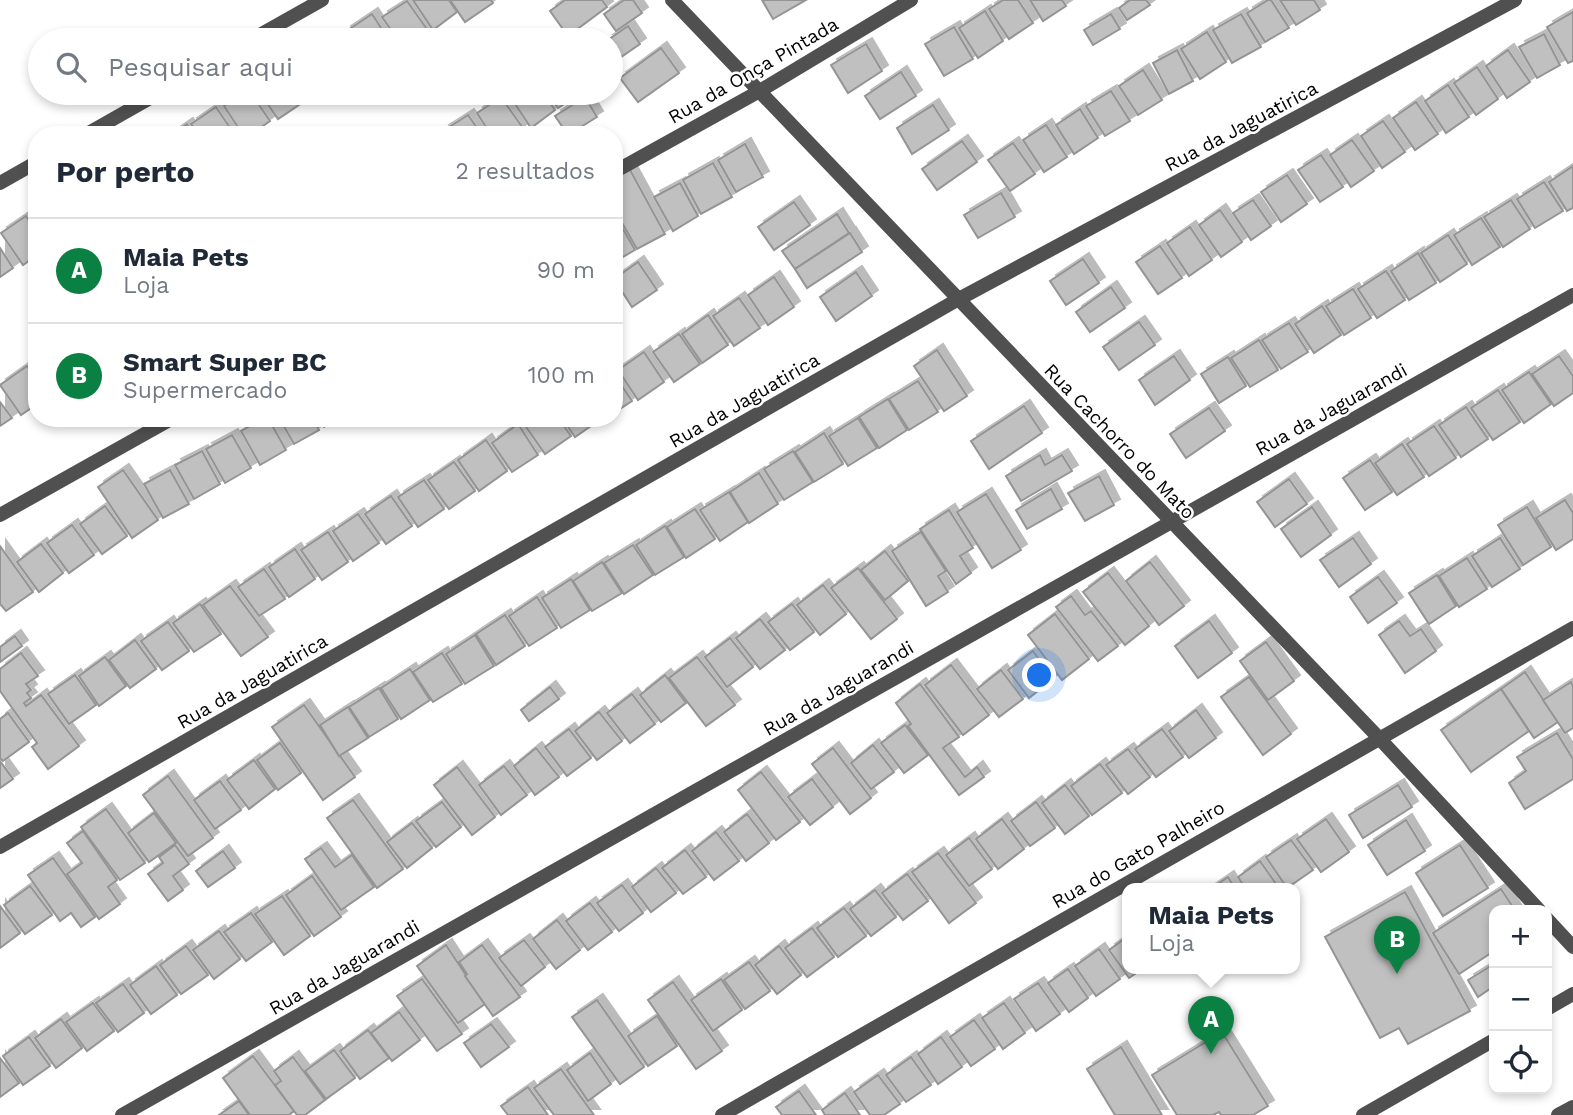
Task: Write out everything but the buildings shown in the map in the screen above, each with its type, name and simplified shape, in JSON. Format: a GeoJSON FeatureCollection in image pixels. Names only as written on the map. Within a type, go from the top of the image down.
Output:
{"type":"FeatureCollection","features":[{"type":"Feature","properties":{"kind":"street"},"geometry":{"type":"LineString","coordinates":[[272,28],[322,0]]}},
{"type":"Feature","properties":{"kind":"street","name":"Rua Cachorro do Mato"},"geometry":{"type":"LineString","coordinates":[[671,0],[1379,738],[1534,905]]}},
{"type":"Feature","properties":{"kind":"street","name":"Rua da Onça Pintada"},"geometry":{"type":"LineString","coordinates":[[623,167],[758,92],[911,0]]}},
{"type":"Feature","properties":{"kind":"street","name":"Rua da Jaguatirica"},"geometry":{"type":"LineString","coordinates":[[0,847],[957,300],[1515,0]]}},
{"type":"Feature","properties":{"kind":"street"},"geometry":{"type":"LineString","coordinates":[[101,126],[138,105]]}},
{"type":"Feature","properties":{"kind":"street"},"geometry":{"type":"LineString","coordinates":[[0,183],[28,167]]}},
{"type":"Feature","properties":{"kind":"street","name":"Rua da Jaguarandi"},"geometry":{"type":"LineString","coordinates":[[122,1115],[1573,295]]}},
{"type":"Feature","properties":{"kind":"street"},"geometry":{"type":"LineString","coordinates":[[0,514],[157,427]]}},
{"type":"Feature","properties":{"kind":"street","name":"Rua do Gato Palheiro"},"geometry":{"type":"LineString","coordinates":[[1126,883],[1573,628]]}},
{"type":"Feature","properties":{"kind":"street","name":"Rua do Gato Palheiro"},"geometry":{"type":"LineString","coordinates":[[722,1115],[1122,885]]}},
{"type":"Feature","properties":{"kind":"street"},"geometry":{"type":"LineString","coordinates":[[1552,924],[1573,947]]}},
{"type":"Feature","properties":{"kind":"street"},"geometry":{"type":"LineString","coordinates":[[1552,1006],[1573,994]]}},
{"type":"Feature","properties":{"kind":"street"},"geometry":{"type":"LineString","coordinates":[[1363,1115],[1489,1043]]}},
{"type":"Feature","properties":{"kind":"street"},"geometry":{"type":"LineString","coordinates":[[1558,1115],[1573,1107]]}},
{"type":"Feature","properties":{"kind":"place","name":"Smart Super BC"},"geometry":{"type":"Point","coordinates":[1397,974]}},
{"type":"Feature","properties":{"kind":"place","name":"Maia Pets"},"geometry":{"type":"Point","coordinates":[1211,1054]}}]}
